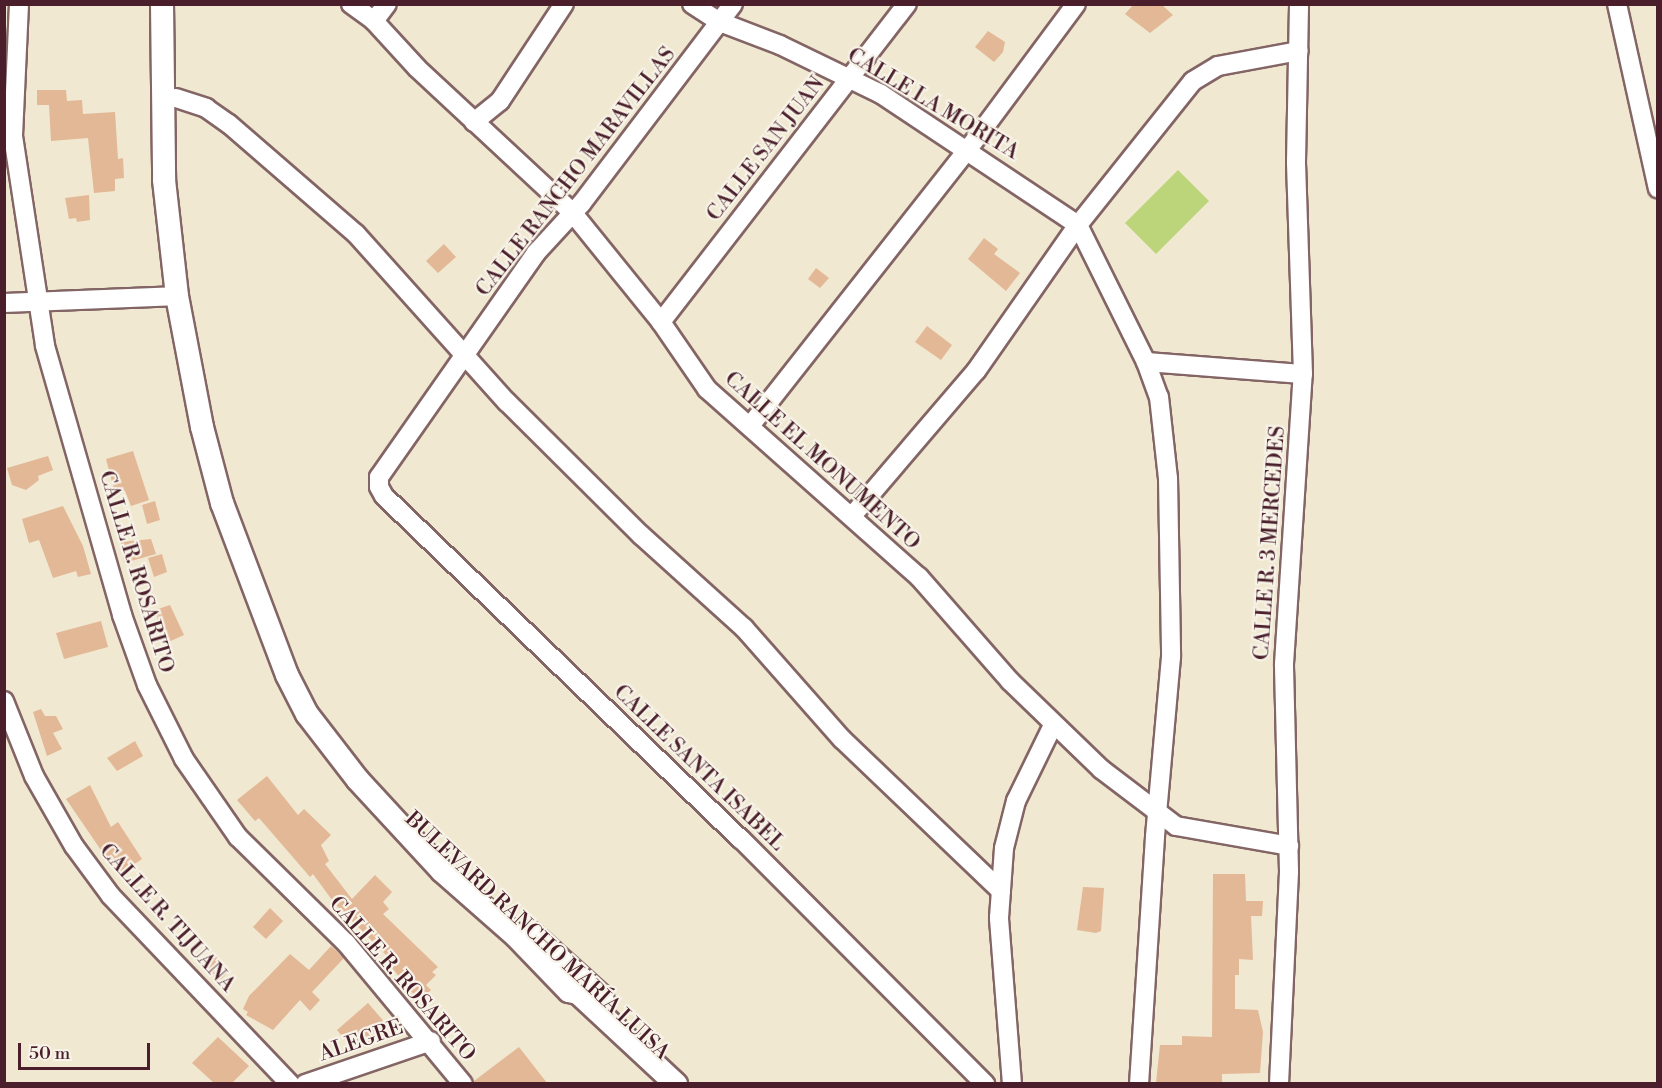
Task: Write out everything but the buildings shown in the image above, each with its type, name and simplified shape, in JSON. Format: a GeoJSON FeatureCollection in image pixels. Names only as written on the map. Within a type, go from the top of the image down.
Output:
{"type":"FeatureCollection","features":[{"type":"Feature","properties":{"kind":"street","name":"CALLE R. ROSARITO"},"geometry":{"type":"LineString","coordinates":[[19,4],[13,136],[45,346],[122,615],[147,685],[184,759],[238,837],[346,943],[431,1041],[463,1083]]}},
{"type":"Feature","properties":{"kind":"street"},"geometry":{"type":"LineString","coordinates":[[162,4],[164,180],[177,296],[202,427],[222,503],[287,675],[307,714],[358,780],[442,871],[516,936],[569,992],[578,993],[676,1083]]}},
{"type":"Feature","properties":{"kind":"street","name":"BULEVARD RANCHO MARÍA LUISA"},"geometry":{"type":"LineString","coordinates":[[175,4],[176,98],[184,242],[197,333],[234,497],[302,678],[350,753],[438,848],[692,1083]]}},
{"type":"Feature","properties":{"kind":"street","name":"CALLE EL MONUMENTO"},"geometry":{"type":"LineString","coordinates":[[351,4],[374,21],[474,122],[572,212],[661,322],[707,389],[919,578],[1053,725],[1158,815],[1176,826],[1288,846]]}},
{"type":"Feature","properties":{"kind":"street"},"geometry":{"type":"LineString","coordinates":[[374,21],[387,4]]}},
{"type":"Feature","properties":{"kind":"street"},"geometry":{"type":"LineString","coordinates":[[474,122],[500,101],[564,4]]}},
{"type":"Feature","properties":{"kind":"street","name":"CALLE LA MORITA"},"geometry":{"type":"LineString","coordinates":[[692,4],[720,22],[851,77],[966,152],[1000,170],[1078,225]]}},
{"type":"Feature","properties":{"kind":"street","name":"CALLE RANCHO MARAVILLAS"},"geometry":{"type":"LineString","coordinates":[[379,487],[379,477],[467,355],[536,253],[572,212],[733,4]]}},
{"type":"Feature","properties":{"kind":"street","name":"CALLE SAN JUAN"},"geometry":{"type":"LineString","coordinates":[[661,322],[907,4]]}},
{"type":"Feature","properties":{"kind":"street"},"geometry":{"type":"LineString","coordinates":[[750,426],[966,152],[1076,4]]}},
{"type":"Feature","properties":{"kind":"street","name":"CALLE R. 3 MERCEDES"},"geometry":{"type":"LineString","coordinates":[[1279,1083],[1288,846],[1284,664],[1303,374],[1296,162],[1299,4]]}},
{"type":"Feature","properties":{"kind":"street"},"geometry":{"type":"LineString","coordinates":[[1617,4],[1658,189]]}},
{"type":"Feature","properties":{"kind":"street"},"geometry":{"type":"LineString","coordinates":[[852,516],[976,371],[1078,225],[1194,81],[1218,66],[1299,51]]}},
{"type":"Feature","properties":{"kind":"street"},"geometry":{"type":"LineString","coordinates":[[176,98],[206,108],[229,124],[323,203],[541,436],[744,628],[842,739],[1001,891]]}},
{"type":"Feature","properties":{"kind":"street"},"geometry":{"type":"LineString","coordinates":[[1078,225],[1146,362],[1159,397],[1168,478],[1171,657],[1139,1083]]}},
{"type":"Feature","properties":{"kind":"street"},"geometry":{"type":"LineString","coordinates":[[4,303],[177,296]]}},
{"type":"Feature","properties":{"kind":"street"},"geometry":{"type":"LineString","coordinates":[[1146,362],[1303,374]]}},
{"type":"Feature","properties":{"kind":"street","name":"CALLE SANTA ISABEL"},"geometry":{"type":"LineString","coordinates":[[379,487],[384,496],[741,839],[985,1083]]}},
{"type":"Feature","properties":{"kind":"street","name":"CALLE R. TIJUANA"},"geometry":{"type":"LineString","coordinates":[[4,701],[34,776],[74,846],[111,896],[290,1083]]}},
{"type":"Feature","properties":{"kind":"street"},"geometry":{"type":"LineString","coordinates":[[1012,1083],[999,918],[1004,848],[1016,801],[1053,725]]}},
{"type":"Feature","properties":{"kind":"street","name":"ALEGRE"},"geometry":{"type":"LineString","coordinates":[[305,1083],[431,1041]]}},
{"type":"Feature","properties":{"kind":"green space"},"geometry":{"type":"Polygon","coordinates":[[[1178,170],[1209,201],[1156,254],[1125,223],[1178,170]]]}}]}
